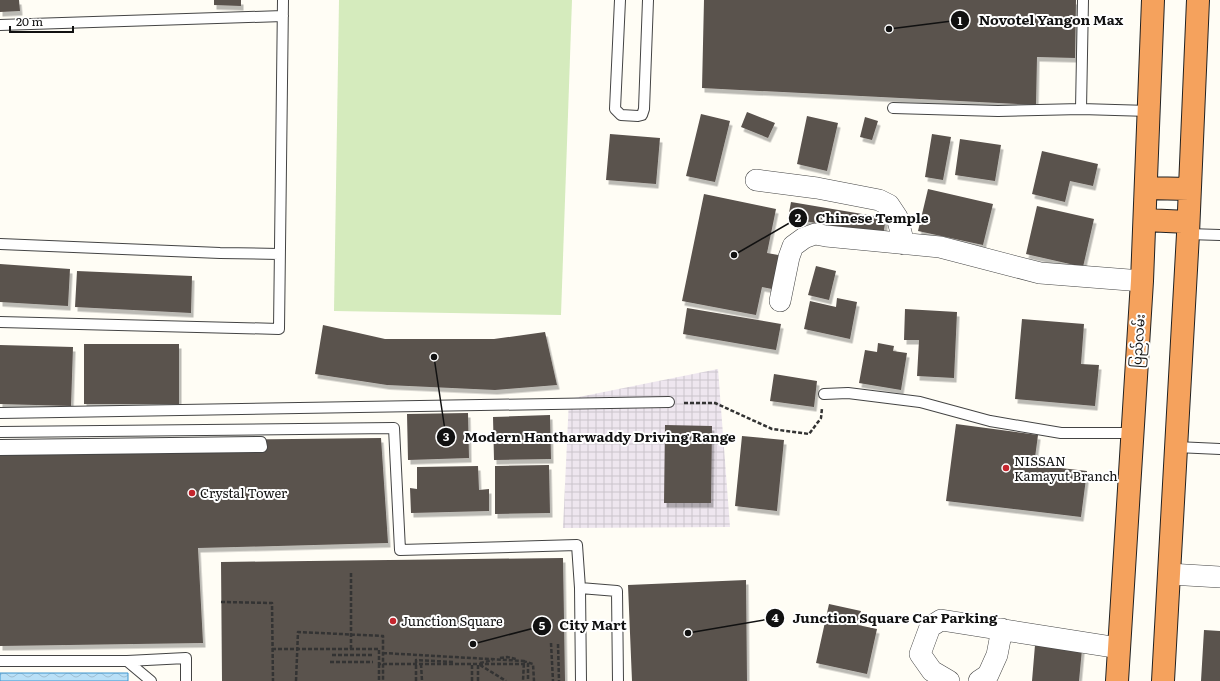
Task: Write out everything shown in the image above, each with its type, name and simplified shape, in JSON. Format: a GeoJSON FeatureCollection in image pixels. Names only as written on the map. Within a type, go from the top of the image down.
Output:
{"type":"FeatureCollection","features":[{"type":"Feature","properties":{"kind":"highway","name":"ပြည်လမ်း"},"geometry":{"type":"LineString","coordinates":[[1117,681],[1131,433],[1142,281],[1153,0]]}},
{"type":"Feature","properties":{"kind":"highway"},"geometry":{"type":"LineString","coordinates":[[1163,681],[1188,228],[1198,0]]}},
{"type":"Feature","properties":{"kind":"highway"},"geometry":{"type":"LineString","coordinates":[[1146,188],[1189,189]]}},
{"type":"Feature","properties":{"kind":"highway"},"geometry":{"type":"LineString","coordinates":[[1145,220],[1188,228]]}},
{"type":"Feature","properties":{"kind":"street"},"geometry":{"type":"LineString","coordinates":[[756,180],[817,188],[879,200],[889,205],[896,217],[904,244]]}},
{"type":"Feature","properties":{"kind":"street"},"geometry":{"type":"LineString","coordinates":[[780,301],[789,257],[793,246],[804,238],[816,234],[940,247],[1040,273],[1142,281]]}},
{"type":"Feature","properties":{"kind":"street"},"geometry":{"type":"LineString","coordinates":[[1169,574],[1220,577]]}},
{"type":"Feature","properties":{"kind":"street"},"geometry":{"type":"LineString","coordinates":[[948,681],[932,671],[920,654],[930,627],[941,620],[1118,648]]}},
{"type":"Feature","properties":{"kind":"street"},"geometry":{"type":"LineString","coordinates":[[979,681],[988,675],[997,655],[1002,629]]}},
{"type":"Feature","properties":{"kind":"lane"},"geometry":{"type":"LineString","coordinates":[[0,322],[279,329],[284,0]]}},
{"type":"Feature","properties":{"kind":"lane"},"geometry":{"type":"LineString","coordinates":[[620,0],[615,109],[621,115],[638,116],[642,115],[644,109],[648,0]]}},
{"type":"Feature","properties":{"kind":"lane"},"geometry":{"type":"LineString","coordinates":[[1081,108],[1083,0]]}},
{"type":"Feature","properties":{"kind":"lane"},"geometry":{"type":"LineString","coordinates":[[0,25],[283,16]]}},
{"type":"Feature","properties":{"kind":"lane"},"geometry":{"type":"LineString","coordinates":[[893,108],[998,111],[1081,108],[1149,111]]}},
{"type":"Feature","properties":{"kind":"lane"},"geometry":{"type":"LineString","coordinates":[[1188,228],[1220,235]]}},
{"type":"Feature","properties":{"kind":"lane"},"geometry":{"type":"LineString","coordinates":[[0,244],[280,254]]}},
{"type":"Feature","properties":{"kind":"lane"},"geometry":{"type":"LineString","coordinates":[[824,394],[848,393],[920,402],[990,421],[1061,433],[1131,433]]}},
{"type":"Feature","properties":{"kind":"lane"},"geometry":{"type":"LineString","coordinates":[[0,414],[669,402]]}},
{"type":"Feature","properties":{"kind":"lane"},"geometry":{"type":"LineString","coordinates":[[0,432],[394,428],[400,550],[577,544],[580,588],[581,681]]}},
{"type":"Feature","properties":{"kind":"lane"},"geometry":{"type":"LineString","coordinates":[[0,445],[261,442],[262,447],[0,450]]}},
{"type":"Feature","properties":{"kind":"lane"},"geometry":{"type":"LineString","coordinates":[[1176,447],[1220,449]]}},
{"type":"Feature","properties":{"kind":"lane"},"geometry":{"type":"LineString","coordinates":[[580,588],[617,591],[618,681]]}},
{"type":"Feature","properties":{"kind":"lane"},"geometry":{"type":"LineString","coordinates":[[0,661],[186,658],[186,681]]}},
{"type":"Feature","properties":{"kind":"lane"},"geometry":{"type":"LineString","coordinates":[[127,660],[151,681]]}},
{"type":"Feature","properties":{"kind":"path"},"geometry":{"type":"LineString","coordinates":[[669,402],[715,403],[772,429],[809,434],[821,418],[824,394]]}},
{"type":"Feature","properties":{"kind":"path"},"geometry":{"type":"LineString","coordinates":[[351,573],[351,649]]}},
{"type":"Feature","properties":{"kind":"path"},"geometry":{"type":"LineString","coordinates":[[221,602],[272,603],[273,681]]}},
{"type":"Feature","properties":{"kind":"path"},"geometry":{"type":"LineString","coordinates":[[296,681],[298,632],[383,636],[383,681]]}},
{"type":"Feature","properties":{"kind":"path"},"geometry":{"type":"LineString","coordinates":[[551,643],[553,681]]}},
{"type":"Feature","properties":{"kind":"path"},"geometry":{"type":"LineString","coordinates":[[558,644],[559,681]]}},
{"type":"Feature","properties":{"kind":"path"},"geometry":{"type":"LineString","coordinates":[[272,649],[379,649],[379,681]]}},
{"type":"Feature","properties":{"kind":"path"},"geometry":{"type":"LineString","coordinates":[[383,653],[524,661],[523,681]]}},
{"type":"Feature","properties":{"kind":"path"},"geometry":{"type":"LineString","coordinates":[[332,655],[374,655]]}},
{"type":"Feature","properties":{"kind":"path"},"geometry":{"type":"LineString","coordinates":[[416,681],[416,660],[478,664],[507,657],[533,664],[534,681]]}},
{"type":"Feature","properties":{"kind":"path"},"geometry":{"type":"LineString","coordinates":[[330,662],[373,662]]}},
{"type":"Feature","properties":{"kind":"path"},"geometry":{"type":"LineString","coordinates":[[379,664],[528,664],[528,681]]}},
{"type":"Feature","properties":{"kind":"path"},"geometry":{"type":"LineString","coordinates":[[422,664],[422,681]]}},
{"type":"Feature","properties":{"kind":"path"},"geometry":{"type":"LineString","coordinates":[[472,664],[472,681]]}},
{"type":"Feature","properties":{"kind":"path"},"geometry":{"type":"LineString","coordinates":[[478,664],[478,681]]}},
{"type":"Feature","properties":{"kind":"path"},"geometry":{"type":"LineString","coordinates":[[478,664],[506,681]]}},
{"type":"Feature","properties":{"kind":"shaded area"},"geometry":{"type":"Polygon","coordinates":[[[718,369],[730,527],[563,528],[569,399],[718,369]]]}},
{"type":"Feature","properties":{"kind":"green space"},"geometry":{"type":"Polygon","coordinates":[[[339,0],[572,0],[561,315],[334,311],[339,0]]]}},
{"type":"Feature","properties":{"kind":"water"},"geometry":{"type":"Polygon","coordinates":[[[0,673],[128,673],[128,681],[0,681],[0,673]]]}},
{"type":"Feature","properties":{"kind":"building"},"geometry":{"type":"Polygon","coordinates":[[[0,0],[19,0],[20,11],[0,12],[0,0]]]}},
{"type":"Feature","properties":{"kind":"building"},"geometry":{"type":"Polygon","coordinates":[[[214,0],[241,0],[241,6],[214,5],[214,0]]]}},
{"type":"Feature","properties":{"kind":"building"},"geometry":{"type":"Polygon","coordinates":[[[704,0],[1076,0],[1075,58],[1037,57],[1036,105],[702,88],[704,0]]]}},
{"type":"Feature","properties":{"kind":"building"},"geometry":{"type":"Polygon","coordinates":[[[747,112],[775,123],[768,138],[741,127],[747,112]]]}},
{"type":"Feature","properties":{"kind":"building"},"geometry":{"type":"Polygon","coordinates":[[[701,114],[730,121],[715,182],[686,176],[701,114]]]}},
{"type":"Feature","properties":{"kind":"building"},"geometry":{"type":"Polygon","coordinates":[[[807,116],[838,123],[827,171],[797,164],[807,116]]]}},
{"type":"Feature","properties":{"kind":"building"},"geometry":{"type":"Polygon","coordinates":[[[865,117],[878,121],[872,140],[860,137],[865,117]]]}},
{"type":"Feature","properties":{"kind":"building"},"geometry":{"type":"Polygon","coordinates":[[[610,134],[660,138],[656,184],[606,180],[610,134]]]}},
{"type":"Feature","properties":{"kind":"building"},"geometry":{"type":"Polygon","coordinates":[[[932,134],[951,137],[943,180],[925,177],[932,134]]]}},
{"type":"Feature","properties":{"kind":"building"},"geometry":{"type":"Polygon","coordinates":[[[960,139],[1001,145],[995,181],[955,175],[960,139]]]}},
{"type":"Feature","properties":{"kind":"building"},"geometry":{"type":"Polygon","coordinates":[[[1042,151],[1098,164],[1093,186],[1070,181],[1065,202],[1032,194],[1042,151]]]}},
{"type":"Feature","properties":{"kind":"building"},"geometry":{"type":"Polygon","coordinates":[[[928,189],[993,204],[983,245],[918,231],[928,189]]]}},
{"type":"Feature","properties":{"kind":"building"},"geometry":{"type":"Polygon","coordinates":[[[704,194],[776,209],[767,253],[784,256],[777,290],[762,287],[756,315],[682,301],[704,194]]]}},
{"type":"Feature","properties":{"kind":"building"},"geometry":{"type":"Polygon","coordinates":[[[791,202],[886,218],[883,235],[788,218],[791,202]]]}},
{"type":"Feature","properties":{"kind":"building"},"geometry":{"type":"Polygon","coordinates":[[[1037,206],[1094,219],[1083,267],[1026,254],[1037,206]]]}},
{"type":"Feature","properties":{"kind":"building"},"geometry":{"type":"Polygon","coordinates":[[[0,264],[70,269],[68,306],[0,302],[0,264]]]}},
{"type":"Feature","properties":{"kind":"building"},"geometry":{"type":"Polygon","coordinates":[[[816,266],[836,271],[829,300],[808,295],[816,266]]]}},
{"type":"Feature","properties":{"kind":"building"},"geometry":{"type":"Polygon","coordinates":[[[77,271],[192,276],[191,313],[75,307],[77,271]]]}},
{"type":"Feature","properties":{"kind":"building"},"geometry":{"type":"Polygon","coordinates":[[[837,298],[857,302],[850,339],[804,329],[810,301],[836,307],[837,298]]]}},
{"type":"Feature","properties":{"kind":"building"},"geometry":{"type":"Polygon","coordinates":[[[687,308],[781,324],[776,350],[683,334],[687,308]]]}},
{"type":"Feature","properties":{"kind":"building"},"geometry":{"type":"Polygon","coordinates":[[[905,309],[957,312],[954,378],[917,376],[919,340],[904,340],[905,309]]]}},
{"type":"Feature","properties":{"kind":"building"},"geometry":{"type":"Polygon","coordinates":[[[1022,319],[1084,324],[1081,364],[1099,365],[1095,406],[1015,399],[1022,319]]]}},
{"type":"Feature","properties":{"kind":"building"},"geometry":{"type":"Polygon","coordinates":[[[323,325],[385,339],[494,339],[545,332],[557,385],[495,390],[387,385],[315,374],[323,325]]]}},
{"type":"Feature","properties":{"kind":"building"},"geometry":{"type":"Polygon","coordinates":[[[878,343],[894,346],[893,351],[907,353],[901,390],[859,383],[865,350],[877,352],[878,343]]]}},
{"type":"Feature","properties":{"kind":"building"},"geometry":{"type":"Polygon","coordinates":[[[84,344],[179,344],[179,404],[84,404],[84,344]]]}},
{"type":"Feature","properties":{"kind":"building"},"geometry":{"type":"Polygon","coordinates":[[[0,345],[73,347],[71,406],[0,404],[0,345]]]}},
{"type":"Feature","properties":{"kind":"building"},"geometry":{"type":"Polygon","coordinates":[[[774,374],[817,381],[814,407],[770,401],[774,374]]]}},
{"type":"Feature","properties":{"kind":"building"},"geometry":{"type":"Polygon","coordinates":[[[468,413],[469,458],[408,460],[407,414],[468,413]]]}},
{"type":"Feature","properties":{"kind":"building"},"geometry":{"type":"Polygon","coordinates":[[[550,415],[551,459],[494,460],[493,417],[550,415]]]}},
{"type":"Feature","properties":{"kind":"building","name":"NISSAN Kamayut Branch"},"geometry":{"type":"Polygon","coordinates":[[[956,424],[1038,435],[1034,465],[1087,471],[1081,517],[946,501],[956,424]]]}},
{"type":"Feature","properties":{"kind":"building"},"geometry":{"type":"Polygon","coordinates":[[[665,425],[712,426],[711,503],[664,503],[665,425]]]}},
{"type":"Feature","properties":{"kind":"building"},"geometry":{"type":"Polygon","coordinates":[[[742,436],[784,440],[777,511],[735,506],[742,436]]]}},
{"type":"Feature","properties":{"kind":"building","name":"Crystal Tower"},"geometry":{"type":"Polygon","coordinates":[[[381,438],[388,543],[198,548],[203,643],[0,646],[0,442],[381,438]]]}},
{"type":"Feature","properties":{"kind":"building"},"geometry":{"type":"Polygon","coordinates":[[[549,465],[550,513],[495,514],[495,466],[549,465]]]}},
{"type":"Feature","properties":{"kind":"building"},"geometry":{"type":"Polygon","coordinates":[[[478,466],[479,490],[489,489],[489,511],[411,513],[410,488],[417,489],[417,467],[478,466]]]}},
{"type":"Feature","properties":{"kind":"building","name":"Junction Square"},"geometry":{"type":"Polygon","coordinates":[[[563,558],[565,681],[222,681],[221,562],[563,558]]]}},
{"type":"Feature","properties":{"kind":"building"},"geometry":{"type":"Polygon","coordinates":[[[746,580],[747,681],[632,681],[628,585],[746,580]]]}},
{"type":"Feature","properties":{"kind":"building"},"geometry":{"type":"Polygon","coordinates":[[[829,604],[861,611],[858,625],[877,629],[867,674],[816,663],[829,604]]]}},
{"type":"Feature","properties":{"kind":"building"},"geometry":{"type":"Polygon","coordinates":[[[1204,630],[1220,631],[1220,681],[1201,681],[1204,630]]]}},
{"type":"Feature","properties":{"kind":"building"},"geometry":{"type":"Polygon","coordinates":[[[1035,645],[1082,649],[1079,681],[1032,681],[1035,645]]]}},
{"type":"Feature","properties":{"kind":"place","name":"Novotel Yangon Max"},"geometry":{"type":"Point","coordinates":[889,29]}},
{"type":"Feature","properties":{"kind":"place","name":"Chinese Temple"},"geometry":{"type":"Point","coordinates":[734,255]}},
{"type":"Feature","properties":{"kind":"place","name":"Modern Hantharwaddy Driving Range"},"geometry":{"type":"Point","coordinates":[434,357]}},
{"type":"Feature","properties":{"kind":"place","name":"NISSAN Kamayut Branch"},"geometry":{"type":"Point","coordinates":[1006,468]}},
{"type":"Feature","properties":{"kind":"place","name":"Crystal Tower"},"geometry":{"type":"Point","coordinates":[192,493]}},
{"type":"Feature","properties":{"kind":"place","name":"Junction Square"},"geometry":{"type":"Point","coordinates":[393,621]}},
{"type":"Feature","properties":{"kind":"place","name":"Junction Square Car Parking"},"geometry":{"type":"Point","coordinates":[688,633]}},
{"type":"Feature","properties":{"kind":"place","name":"City Mart"},"geometry":{"type":"Point","coordinates":[473,644]}}]}
